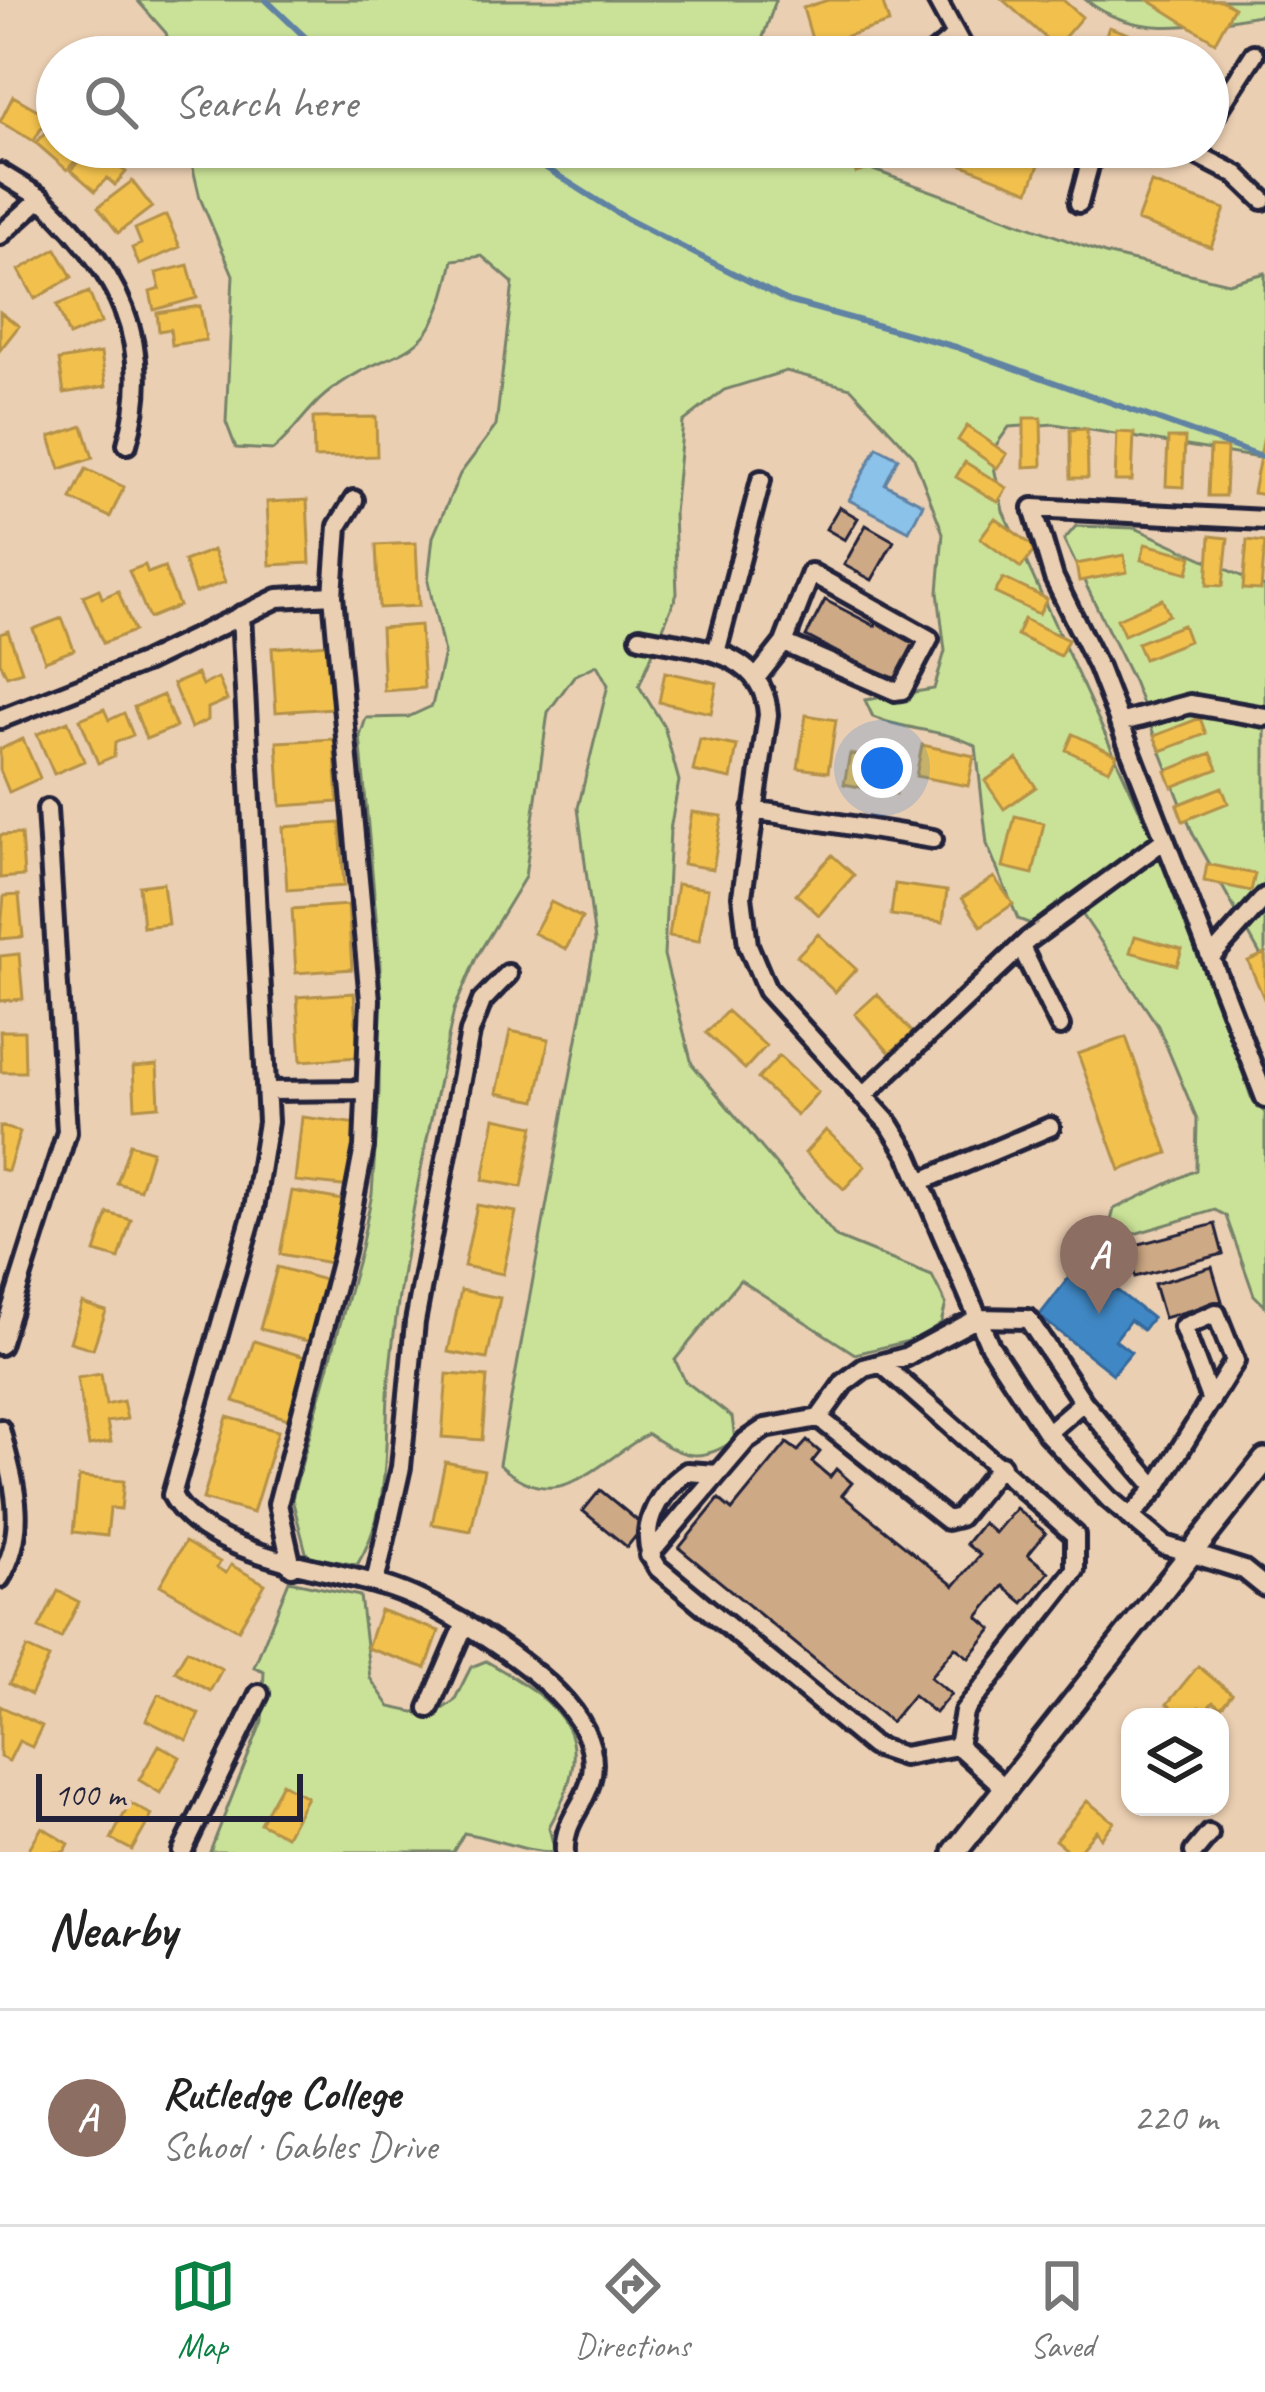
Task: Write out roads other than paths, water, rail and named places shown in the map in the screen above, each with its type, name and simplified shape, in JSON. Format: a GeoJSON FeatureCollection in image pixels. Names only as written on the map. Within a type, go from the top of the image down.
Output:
{"type":"FeatureCollection","features":[{"type":"Feature","properties":{"kind":"main road"},"geometry":{"type":"LineString","coordinates":[[956,1852],[1265,1460]]}},
{"type":"Feature","properties":{"kind":"street"},"geometry":{"type":"LineString","coordinates":[[937,0],[954,36]]}},
{"type":"Feature","properties":{"kind":"street"},"geometry":{"type":"LineString","coordinates":[[1229,93],[1254,54]]}},
{"type":"Feature","properties":{"kind":"street"},"geometry":{"type":"LineString","coordinates":[[1079,203],[1088,168]]}},
{"type":"Feature","properties":{"kind":"street"},"geometry":{"type":"LineString","coordinates":[[1225,168],[1263,200]]}},
{"type":"Feature","properties":{"kind":"street"},"geometry":{"type":"LineString","coordinates":[[0,173],[41,198],[91,248],[128,318],[140,387],[127,444]]}},
{"type":"Feature","properties":{"kind":"street"},"geometry":{"type":"LineString","coordinates":[[0,236],[41,198]]}},
{"type":"Feature","properties":{"kind":"street"},"geometry":{"type":"LineString","coordinates":[[716,653],[761,480]]}},
{"type":"Feature","properties":{"kind":"street"},"geometry":{"type":"LineString","coordinates":[[292,1567],[278,1504],[344,1251],[364,1147],[370,1000],[333,595],[338,526],[355,500]]}},
{"type":"Feature","properties":{"kind":"street"},"geometry":{"type":"LineString","coordinates":[[1265,520],[1033,508],[1054,578],[1119,723],[1265,1098]]}},
{"type":"Feature","properties":{"kind":"street"},"geometry":{"type":"LineString","coordinates":[[757,677],[784,643],[811,573],[929,639],[902,690],[895,692],[784,643]]}},
{"type":"Feature","properties":{"kind":"street"},"geometry":{"type":"LineString","coordinates":[[0,719],[145,662],[278,598],[333,595]]}},
{"type":"Feature","properties":{"kind":"street"},"geometry":{"type":"LineString","coordinates":[[242,615],[246,780],[268,1091],[254,1209],[172,1496],[198,1522],[292,1567],[375,1583],[419,1598],[466,1624],[578,1712],[593,1740],[591,1781],[564,1834],[566,1852]]}},
{"type":"Feature","properties":{"kind":"street"},"geometry":{"type":"LineString","coordinates":[[640,637],[716,653],[739,661],[757,677],[768,715],[742,896],[755,968],[781,1010],[890,1125],[922,1181],[978,1318],[1014,1388],[1047,1433],[1164,1545],[1244,1570],[1265,1586]]}},
{"type":"Feature","properties":{"kind":"street"},"geometry":{"type":"LineString","coordinates":[[1119,723],[1190,704],[1265,717]]}},
{"type":"Feature","properties":{"kind":"street"},"geometry":{"type":"LineString","coordinates":[[0,1345],[67,1132],[47,809]]}},
{"type":"Feature","properties":{"kind":"street"},"geometry":{"type":"LineString","coordinates":[[753,810],[933,839]]}},
{"type":"Feature","properties":{"kind":"street"},"geometry":{"type":"LineString","coordinates":[[862,1096],[1021,946],[1163,841]]}},
{"type":"Feature","properties":{"kind":"street"},"geometry":{"type":"LineString","coordinates":[[1212,956],[1265,896]]}},
{"type":"Feature","properties":{"kind":"street"},"geometry":{"type":"LineString","coordinates":[[1021,946],[1060,1026]]}},
{"type":"Feature","properties":{"kind":"street"},"geometry":{"type":"LineString","coordinates":[[375,1583],[401,1467],[415,1322],[470,1031],[482,1001],[508,974]]}},
{"type":"Feature","properties":{"kind":"street"},"geometry":{"type":"LineString","coordinates":[[268,1091],[366,1090]]}},
{"type":"Feature","properties":{"kind":"street"},"geometry":{"type":"LineString","coordinates":[[922,1181],[1050,1127]]}},
{"type":"Feature","properties":{"kind":"street"},"geometry":{"type":"LineString","coordinates":[[1130,1516],[1156,1488],[1211,1401],[1235,1361],[1216,1313],[1183,1327],[1211,1401]]}},
{"type":"Feature","properties":{"kind":"street"},"geometry":{"type":"LineString","coordinates":[[649,1555],[718,1474],[765,1428],[818,1418],[844,1383],[864,1368],[883,1365],[978,1318],[1028,1319],[1083,1402],[1156,1488]]}},
{"type":"Feature","properties":{"kind":"street"},"geometry":{"type":"LineString","coordinates":[[883,1365],[1063,1520],[1075,1535],[1079,1555],[1075,1570],[964,1712],[958,1746]]}},
{"type":"Feature","properties":{"kind":"street"},"geometry":{"type":"LineString","coordinates":[[1047,1433],[1083,1402]]}},
{"type":"Feature","properties":{"kind":"street"},"geometry":{"type":"LineString","coordinates":[[818,1418],[947,1520],[959,1517],[1001,1465]]}},
{"type":"Feature","properties":{"kind":"street"},"geometry":{"type":"LineString","coordinates":[[0,1429],[19,1518],[13,1554],[0,1578]]}},
{"type":"Feature","properties":{"kind":"street"},"geometry":{"type":"LineString","coordinates":[[649,1555],[655,1504],[673,1482],[687,1472],[718,1474]]}},
{"type":"Feature","properties":{"kind":"street"},"geometry":{"type":"LineString","coordinates":[[649,1555],[873,1746],[903,1756],[958,1746]]}},
{"type":"Feature","properties":{"kind":"street"},"geometry":{"type":"LineString","coordinates":[[429,1708],[466,1624]]}},
{"type":"Feature","properties":{"kind":"street"},"geometry":{"type":"LineString","coordinates":[[182,1852],[259,1694]]}},
{"type":"Feature","properties":{"kind":"street"},"geometry":{"type":"LineString","coordinates":[[958,1746],[1006,1789]]}},
{"type":"Feature","properties":{"kind":"street"},"geometry":{"type":"LineString","coordinates":[[1194,1852],[1209,1834]]}},
{"type":"Feature","properties":{"kind":"water"},"geometry":{"type":"Polygon","coordinates":[[[877,447],[898,458],[885,484],[923,504],[909,531],[849,500],[877,447]]]}},
{"type":"Feature","properties":{"kind":"waterway"},"geometry":{"type":"LineString","coordinates":[[266,0],[304,36]]}},
{"type":"Feature","properties":{"kind":"waterway"},"geometry":{"type":"LineString","coordinates":[[546,168],[627,219],[788,301],[956,347],[1265,458]]}},
{"type":"Feature","properties":{"kind":"place","name":"Rutledge College"},"geometry":{"type":"Point","coordinates":[1099,1314]}}]}
